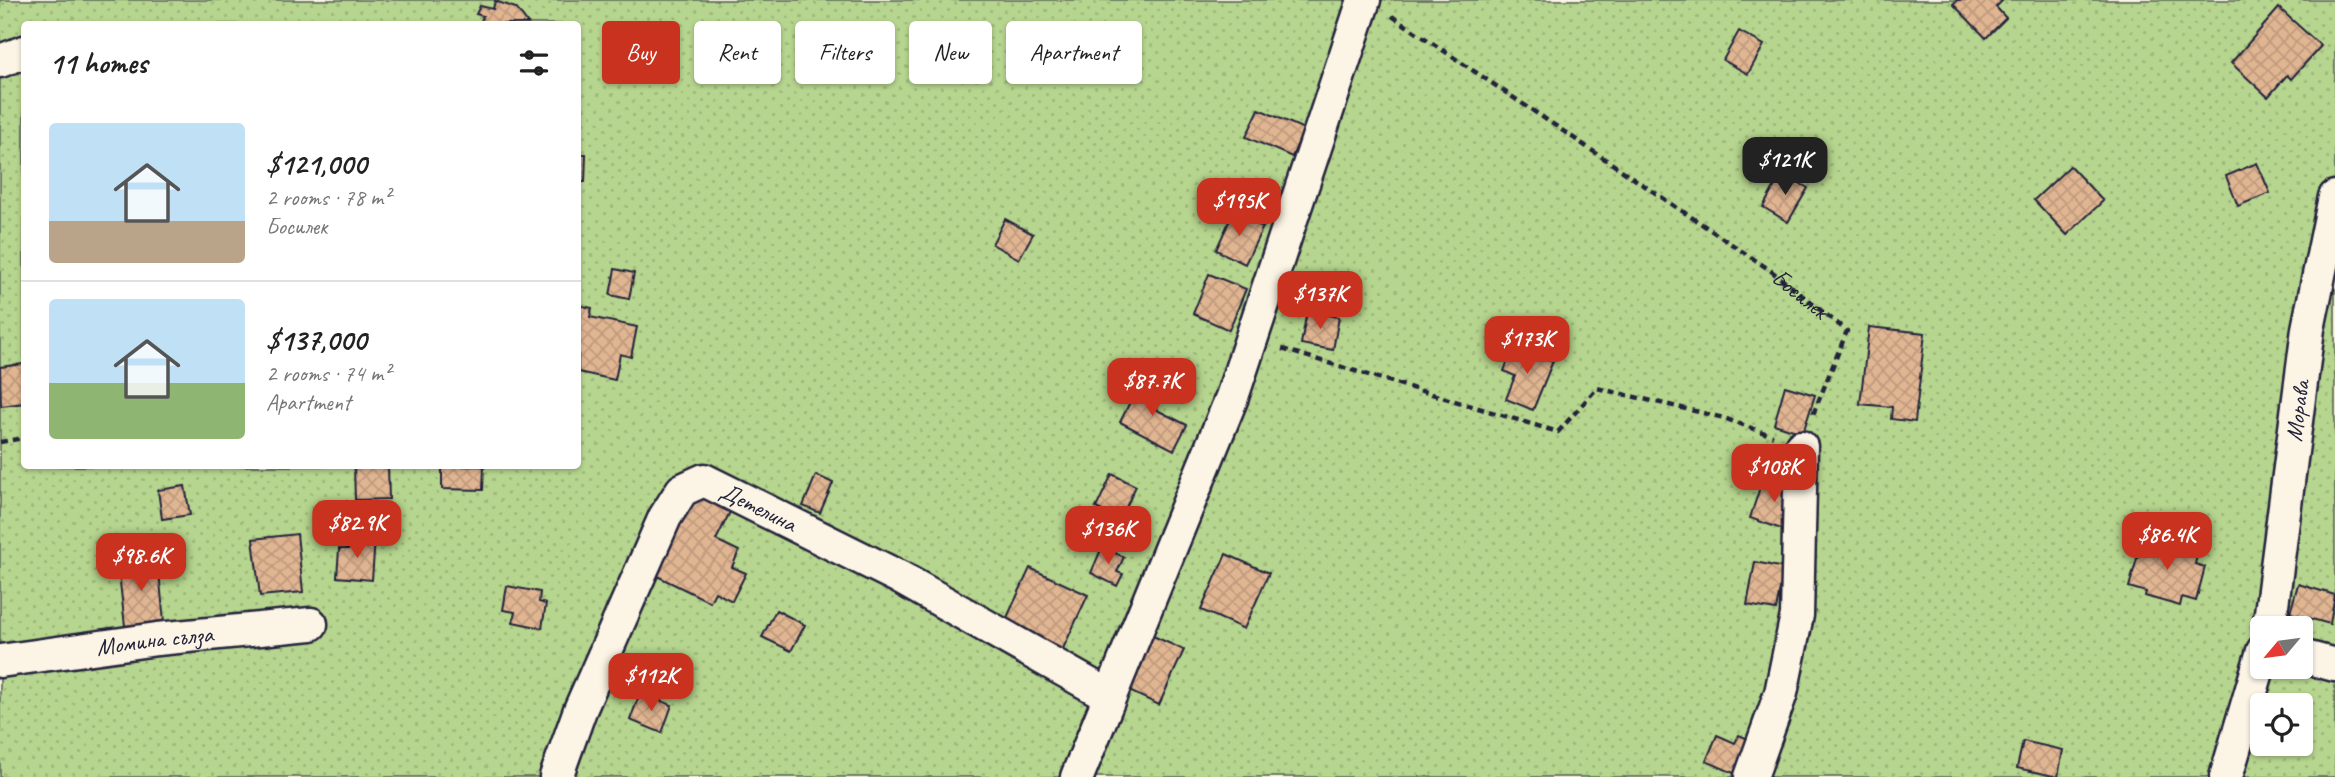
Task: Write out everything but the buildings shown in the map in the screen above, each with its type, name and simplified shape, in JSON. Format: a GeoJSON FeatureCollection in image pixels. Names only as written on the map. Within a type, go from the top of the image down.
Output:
{"type":"FeatureCollection","features":[{"type":"Feature","properties":{"kind":"street"},"geometry":{"type":"LineString","coordinates":[[1077,777],[1108,695],[1232,397],[1377,7]]}},
{"type":"Feature","properties":{"kind":"street"},"geometry":{"type":"LineString","coordinates":[[0,61],[21,53]]}},
{"type":"Feature","properties":{"kind":"street","name":"Морава"},"geometry":{"type":"LineString","coordinates":[[2271,616],[2308,329],[2335,197]]}},
{"type":"Feature","properties":{"kind":"street"},"geometry":{"type":"LineString","coordinates":[[1751,777],[1781,693],[1797,615],[1801,446]]}},
{"type":"Feature","properties":{"kind":"street","name":"Детелина"},"geometry":{"type":"LineString","coordinates":[[556,777],[580,710],[665,517],[682,490],[704,480],[899,577],[1108,695]]}},
{"type":"Feature","properties":{"kind":"street","name":"Момина сълза"},"geometry":{"type":"LineString","coordinates":[[0,661],[157,639],[311,624]]}},
{"type":"Feature","properties":{"kind":"street"},"geometry":{"type":"LineString","coordinates":[[2314,659],[2335,665]]}},
{"type":"Feature","properties":{"kind":"street"},"geometry":{"type":"LineString","coordinates":[[2226,777],[2255,679]]}},
{"type":"Feature","properties":{"kind":"path","name":"Босилек"},"geometry":{"type":"LineString","coordinates":[[1377,7],[1770,270],[1847,331],[1801,446]]}},
{"type":"Feature","properties":{"kind":"path"},"geometry":{"type":"LineString","coordinates":[[1251,340],[1559,432],[1597,388],[1724,418],[1801,446]]}},
{"type":"Feature","properties":{"kind":"path"},"geometry":{"type":"LineString","coordinates":[[0,442],[21,438]]}},
{"type":"Feature","properties":{"kind":"green space"},"geometry":{"type":"Polygon","coordinates":[[[0,0],[2335,0],[2335,777],[0,777],[0,0]]]}}]}
